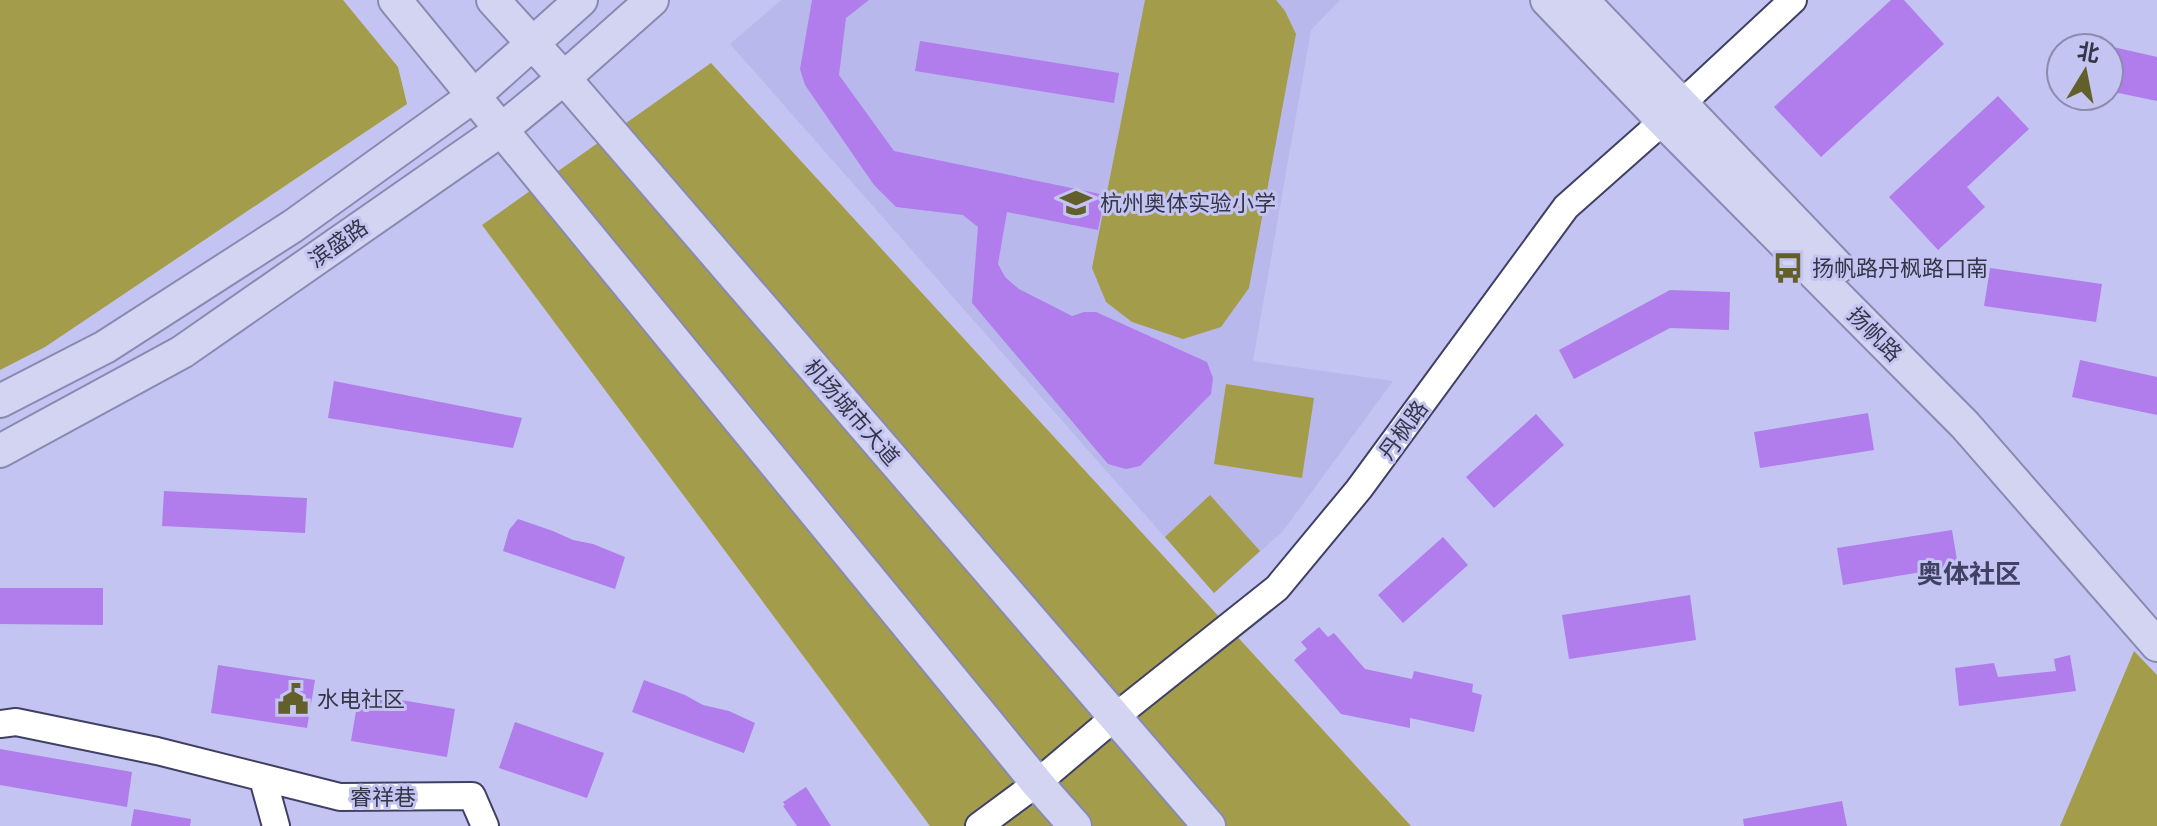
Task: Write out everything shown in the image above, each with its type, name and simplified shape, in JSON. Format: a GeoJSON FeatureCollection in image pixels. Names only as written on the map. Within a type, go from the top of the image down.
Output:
{"type":"FeatureCollection","features":[{"type":"Feature","properties":{"kind":"main road"},"geometry":{"type":"LineString","coordinates":[[395,0],[1075,826]]}},
{"type":"Feature","properties":{"kind":"main road","name":"机场城市大道"},"geometry":{"type":"LineString","coordinates":[[493,0],[564,78],[1209,826]]}},
{"type":"Feature","properties":{"kind":"main road","name":"滨盛路"},"geometry":{"type":"LineString","coordinates":[[0,401],[105,347],[266,244],[475,95],[581,0]]}},
{"type":"Feature","properties":{"kind":"main road","name":"滨盛路"},"geometry":{"type":"LineString","coordinates":[[0,451],[182,352],[501,130],[652,0]]}},
{"type":"Feature","properties":{"kind":"main road","name":"扬帆路"},"geometry":{"type":"LineString","coordinates":[[1547,0],[1673,112],[1965,425],[2157,645]]}},
{"type":"Feature","properties":{"kind":"main road"},"geometry":{"type":"LineString","coordinates":[[1582,0],[1673,112],[2010,448],[2157,614]]}},
{"type":"Feature","properties":{"kind":"street","name":"丹枫路"},"geometry":{"type":"LineString","coordinates":[[979,826],[1037,783],[1277,588],[1359,489],[1566,207],[1793,0]]}},
{"type":"Feature","properties":{"kind":"street"},"geometry":{"type":"LineString","coordinates":[[0,724],[16,722],[157,751],[263,779],[276,826]]}},
{"type":"Feature","properties":{"kind":"street","name":"睿祥巷"},"geometry":{"type":"LineString","coordinates":[[263,779],[340,797],[472,796],[485,826]]}},
{"type":"Feature","properties":{"kind":"shaded area"},"geometry":{"type":"Polygon","coordinates":[[[0,0],[343,0],[398,67],[407,104],[45,347],[0,370],[0,0]]]}},
{"type":"Feature","properties":{"kind":"shaded area","name":"杭州奥体实验小学"},"geometry":{"type":"Polygon","coordinates":[[[781,0],[1340,0],[1311,30],[1253,361],[1393,381],[1283,531],[1214,593],[730,44],[781,0]]]}},
{"type":"Feature","properties":{"kind":"shaded area"},"geometry":{"type":"Polygon","coordinates":[[[1145,0],[1276,0],[1296,34],[1249,288],[1221,327],[1183,339],[1132,322],[1106,302],[1092,268],[1145,0]]]}},
{"type":"Feature","properties":{"kind":"shaded area"},"geometry":{"type":"Polygon","coordinates":[[[711,63],[1411,826],[930,826],[482,225],[711,63]]]}},
{"type":"Feature","properties":{"kind":"shaded area"},"geometry":{"type":"Polygon","coordinates":[[[1226,384],[1314,398],[1302,478],[1214,464],[1226,384]]]}},
{"type":"Feature","properties":{"kind":"shaded area"},"geometry":{"type":"Polygon","coordinates":[[[1210,495],[1260,551],[1214,593],[1165,537],[1210,495]]]}},
{"type":"Feature","properties":{"kind":"shaded area"},"geometry":{"type":"Polygon","coordinates":[[[2134,651],[2157,675],[2157,826],[2060,826],[2134,651]]]}},
{"type":"Feature","properties":{"kind":"building"},"geometry":{"type":"Polygon","coordinates":[[[812,0],[869,0],[846,18],[839,75],[894,151],[1105,195],[1098,230],[1007,212],[998,264],[1005,277],[1019,289],[1072,316],[1096,312],[1207,362],[1213,378],[1211,394],[1140,466],[1126,469],[1108,464],[972,303],[978,227],[963,215],[896,207],[874,185],[805,85],[800,69],[812,0]]]}},
{"type":"Feature","properties":{"kind":"building"},"geometry":{"type":"Polygon","coordinates":[[[1891,0],[1904,0],[1944,44],[1821,157],[1774,107],[1891,0]]]}},
{"type":"Feature","properties":{"kind":"building"},"geometry":{"type":"Polygon","coordinates":[[[920,41],[1119,73],[1114,103],[915,71],[920,41]]]}},
{"type":"Feature","properties":{"kind":"building"},"geometry":{"type":"Polygon","coordinates":[[[2125,50],[2157,57],[2157,101],[2125,94],[2125,50]]]}},
{"type":"Feature","properties":{"kind":"building"},"geometry":{"type":"Polygon","coordinates":[[[1998,96],[2029,129],[1967,187],[1985,207],[1938,250],[1889,197],[1998,96]]]}},
{"type":"Feature","properties":{"kind":"building"},"geometry":{"type":"Polygon","coordinates":[[[1990,268],[2102,284],[2096,322],[1984,306],[1990,268]]]}},
{"type":"Feature","properties":{"kind":"building"},"geometry":{"type":"Polygon","coordinates":[[[1670,290],[1730,292],[1729,330],[1670,328],[1574,379],[1559,350],[1670,290]]]}},
{"type":"Feature","properties":{"kind":"building"},"geometry":{"type":"Polygon","coordinates":[[[2080,360],[2157,377],[2157,415],[2072,397],[2080,360]]]}},
{"type":"Feature","properties":{"kind":"building"},"geometry":{"type":"Polygon","coordinates":[[[334,381],[522,418],[513,448],[328,418],[334,381]]]}},
{"type":"Feature","properties":{"kind":"building"},"geometry":{"type":"Polygon","coordinates":[[[1868,413],[1874,450],[1760,468],[1754,432],[1868,413]]]}},
{"type":"Feature","properties":{"kind":"building"},"geometry":{"type":"Polygon","coordinates":[[[1536,414],[1564,445],[1494,508],[1466,477],[1536,414]]]}},
{"type":"Feature","properties":{"kind":"building"},"geometry":{"type":"Polygon","coordinates":[[[164,491],[307,498],[305,533],[162,526],[164,491]]]}},
{"type":"Feature","properties":{"kind":"building"},"geometry":{"type":"Polygon","coordinates":[[[518,519],[625,557],[615,589],[503,551],[509,530],[518,519]]]}},
{"type":"Feature","properties":{"kind":"building"},"geometry":{"type":"Polygon","coordinates":[[[1952,530],[1958,566],[1843,585],[1837,548],[1952,530]]]}},
{"type":"Feature","properties":{"kind":"building"},"geometry":{"type":"Polygon","coordinates":[[[1443,537],[1468,565],[1403,623],[1378,595],[1443,537]]]}},
{"type":"Feature","properties":{"kind":"building"},"geometry":{"type":"Polygon","coordinates":[[[0,588],[103,588],[103,625],[0,624],[0,588]]]}},
{"type":"Feature","properties":{"kind":"building"},"geometry":{"type":"Polygon","coordinates":[[[1690,595],[1696,640],[1569,659],[1562,615],[1690,595]]]}},
{"type":"Feature","properties":{"kind":"building"},"geometry":{"type":"Polygon","coordinates":[[[1319,627],[1328,637],[1334,633],[1365,669],[1412,679],[1414,671],[1473,684],[1472,692],[1482,695],[1474,732],[1410,718],[1410,728],[1341,714],[1294,660],[1307,649],[1301,642],[1319,627]]]}},
{"type":"Feature","properties":{"kind":"building"},"geometry":{"type":"Polygon","coordinates":[[[2070,655],[2076,691],[1959,706],[1955,668],[1994,663],[1998,677],[2056,671],[2054,659],[2070,655]]]}},
{"type":"Feature","properties":{"kind":"building"},"geometry":{"type":"Polygon","coordinates":[[[218,665],[315,680],[307,728],[211,713],[218,665]]]}},
{"type":"Feature","properties":{"kind":"building"},"geometry":{"type":"Polygon","coordinates":[[[644,680],[755,723],[744,753],[632,712],[644,680]]]}},
{"type":"Feature","properties":{"kind":"building"},"geometry":{"type":"Polygon","coordinates":[[[359,693],[455,709],[447,757],[351,741],[359,693]]]}},
{"type":"Feature","properties":{"kind":"building"},"geometry":{"type":"Polygon","coordinates":[[[515,722],[604,753],[587,798],[499,768],[515,722]]]}},
{"type":"Feature","properties":{"kind":"building"},"geometry":{"type":"Polygon","coordinates":[[[0,749],[132,772],[127,807],[0,785],[0,749]]]}},
{"type":"Feature","properties":{"kind":"building"},"geometry":{"type":"Polygon","coordinates":[[[806,787],[831,826],[797,826],[783,806],[783,802],[806,787]]]}},
{"type":"Feature","properties":{"kind":"building"},"geometry":{"type":"Polygon","coordinates":[[[1842,801],[1847,826],[1744,826],[1743,819],[1842,801]]]}},
{"type":"Feature","properties":{"kind":"building"},"geometry":{"type":"Polygon","coordinates":[[[134,809],[191,819],[190,826],[131,826],[134,809]]]}},
{"type":"Feature","properties":{"kind":"place","name":"杭州奥体实验小学"},"geometry":{"type":"Point","coordinates":[1076,203]}},
{"type":"Feature","properties":{"kind":"place","name":"扬帆路丹枫路口南"},"geometry":{"type":"Point","coordinates":[1788,268]}},
{"type":"Feature","properties":{"kind":"place","name":"水电社区"},"geometry":{"type":"Point","coordinates":[293,699]}},
{"type":"Feature","properties":{"kind":"district","name":"奥体社区"},"geometry":{"type":"Point","coordinates":[1969,574]}}]}
